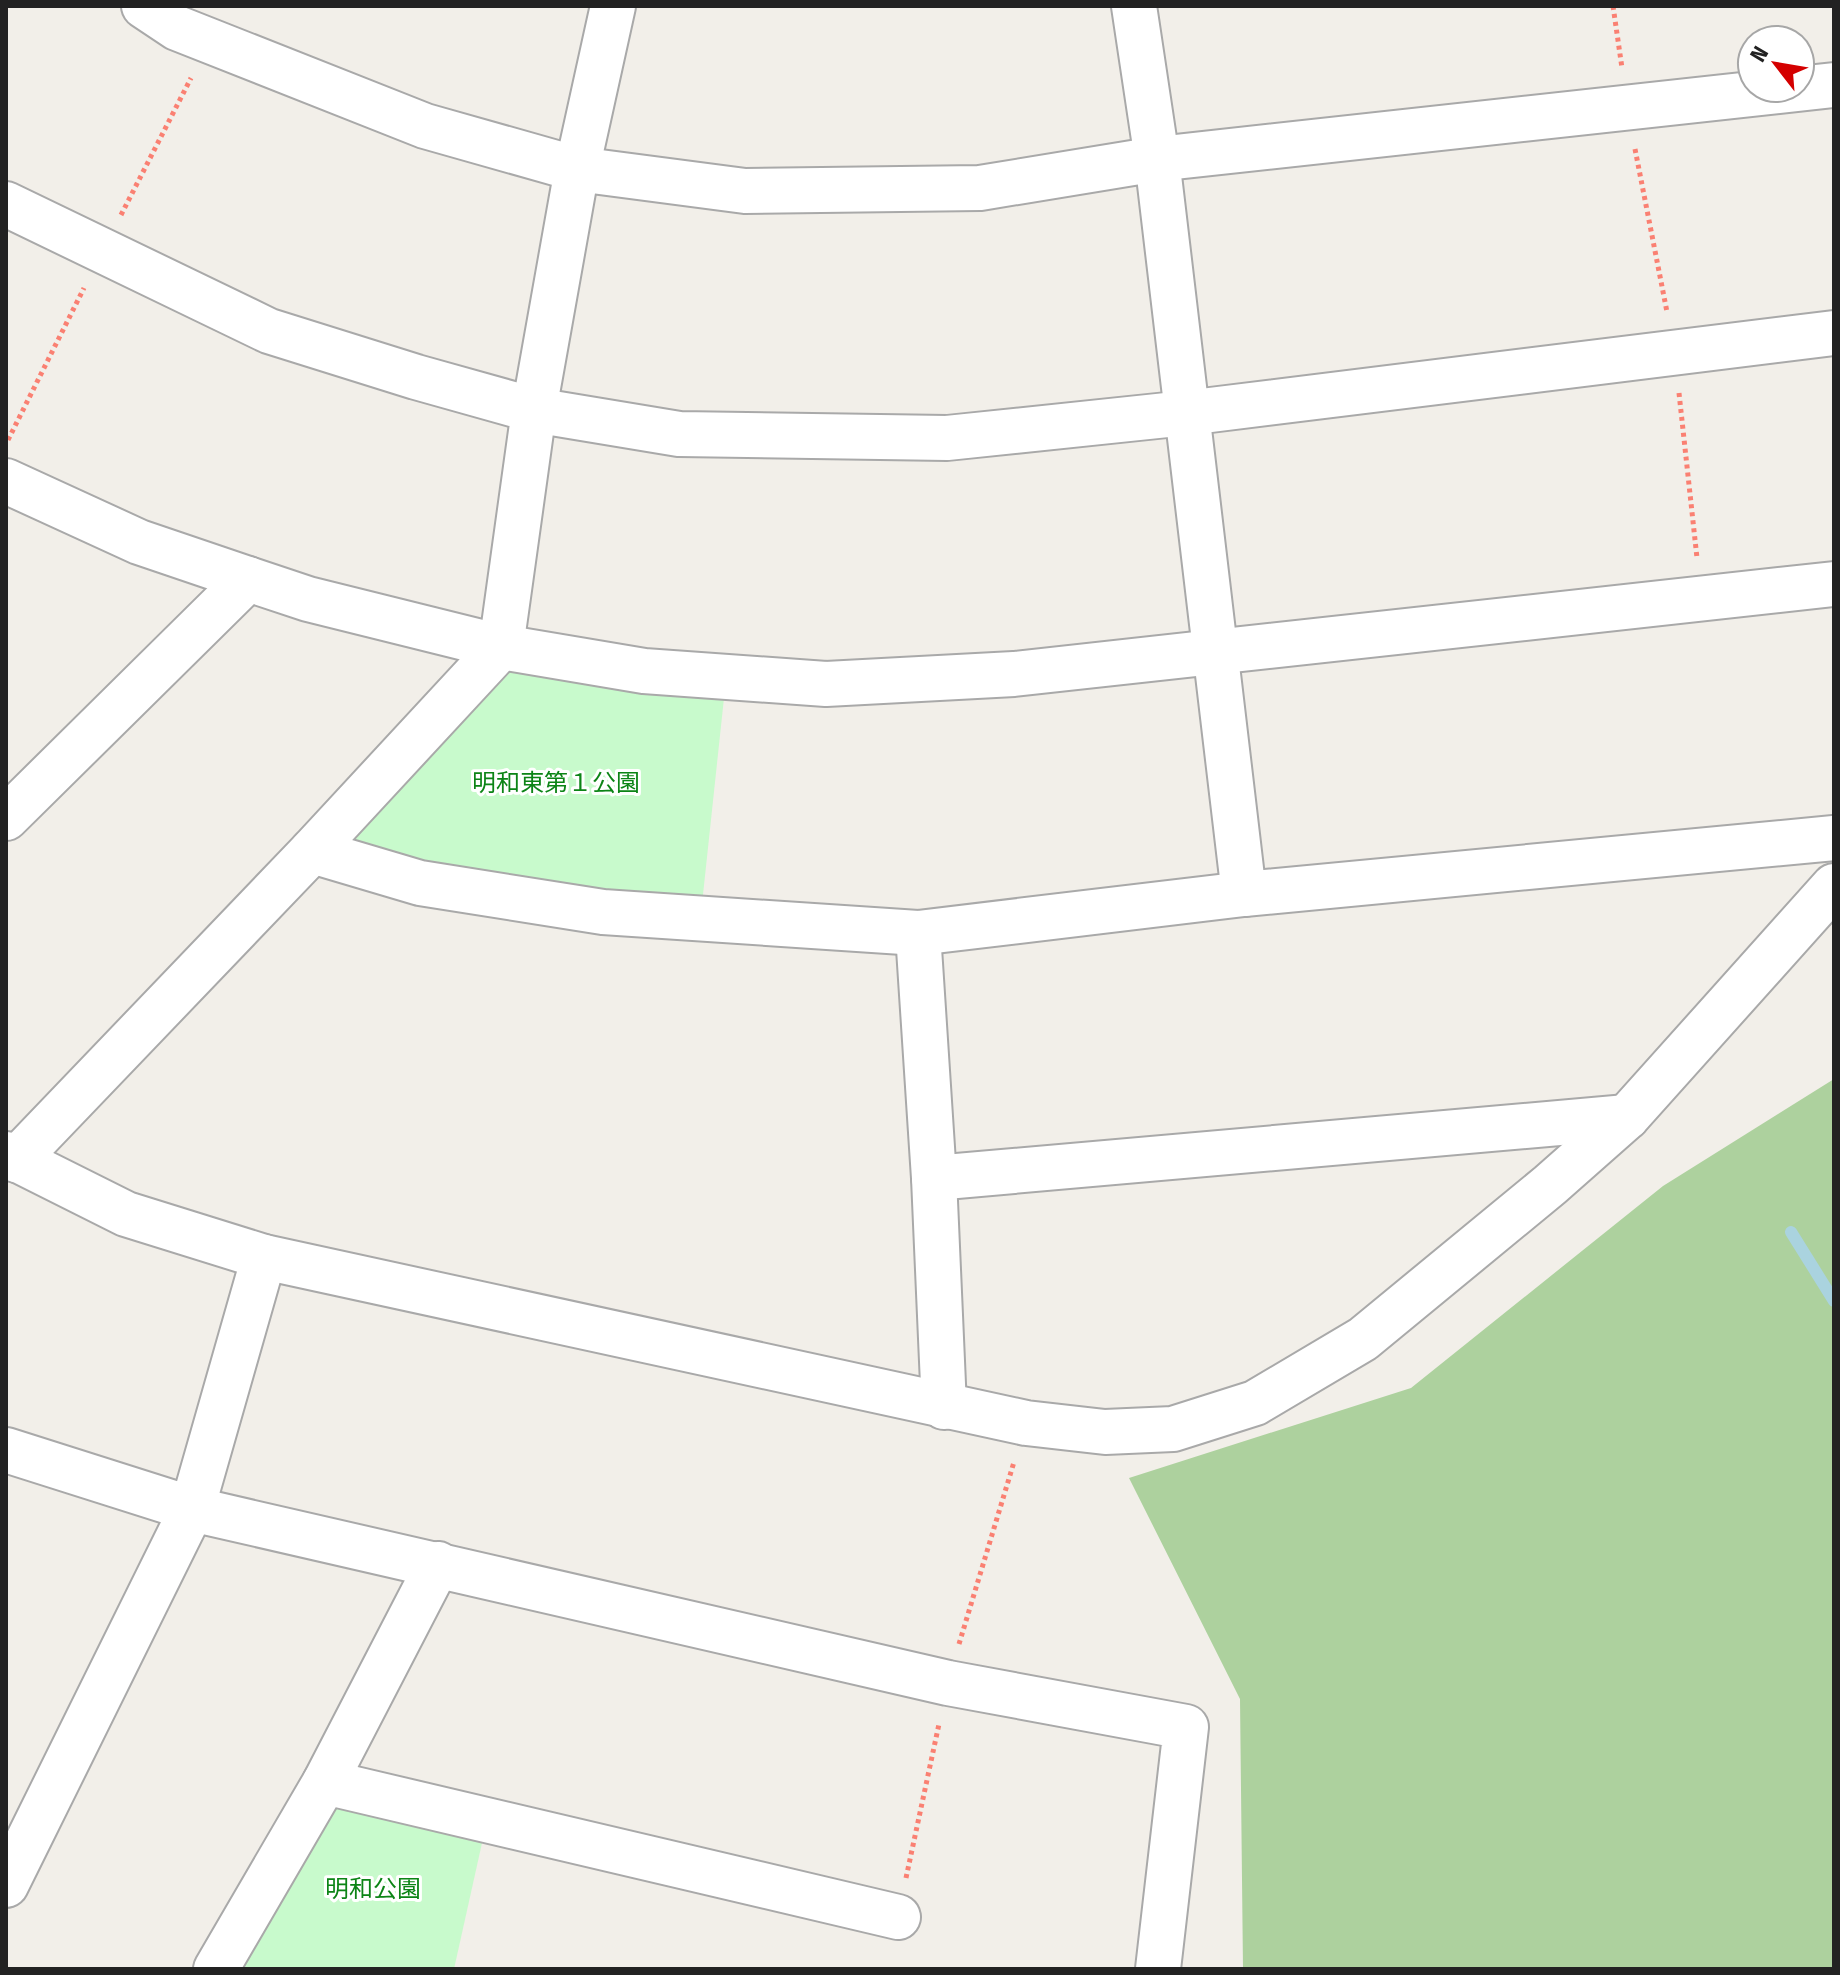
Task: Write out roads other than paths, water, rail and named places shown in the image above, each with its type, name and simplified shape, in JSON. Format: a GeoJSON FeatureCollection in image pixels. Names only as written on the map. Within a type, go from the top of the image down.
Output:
{"type":"FeatureCollection","features":[{"type":"Feature","properties":{"kind":"street"},"geometry":{"type":"LineString","coordinates":[[144,6],[177,28],[425,126],[577,169],[745,191],[980,188],[1157,159],[1834,85]]}},
{"type":"Feature","properties":{"kind":"street"},"geometry":{"type":"LineString","coordinates":[[613,6],[577,169],[534,410],[501,647],[312,851],[11,1157],[126,1214],[264,1257],[1026,1423],[1105,1432],[1173,1429],[1255,1403],[1363,1339],[1538,1195],[1627,1117],[1834,886]]}},
{"type":"Feature","properties":{"kind":"street"},"geometry":{"type":"LineString","coordinates":[[1134,6],[1157,159],[1244,894]]}},
{"type":"Feature","properties":{"kind":"street"},"geometry":{"type":"LineString","coordinates":[[6,204],[269,331],[534,410],[679,434],[947,438],[1186,413],[1834,333]]}},
{"type":"Feature","properties":{"kind":"street"},"geometry":{"type":"LineString","coordinates":[[6,481],[139,542],[248,579],[308,599],[501,647],[644,671],[826,684],[1014,674],[1834,584]]}},
{"type":"Feature","properties":{"kind":"street"},"geometry":{"type":"LineString","coordinates":[[6,818],[248,579]]}},
{"type":"Feature","properties":{"kind":"street"},"geometry":{"type":"LineString","coordinates":[[312,851],[420,883],[603,912],[918,933],[1244,894],[1834,838]]}},
{"type":"Feature","properties":{"kind":"street"},"geometry":{"type":"LineString","coordinates":[[918,933],[934,1178],[944,1407]]}},
{"type":"Feature","properties":{"kind":"street"},"geometry":{"type":"LineString","coordinates":[[934,1178],[1627,1117]]}},
{"type":"Feature","properties":{"kind":"street"},"geometry":{"type":"LineString","coordinates":[[6,1885],[192,1509],[264,1257]]}},
{"type":"Feature","properties":{"kind":"street"},"geometry":{"type":"LineString","coordinates":[[6,1450],[192,1509],[948,1683],[1186,1727],[1158,1969]]}},
{"type":"Feature","properties":{"kind":"street"},"geometry":{"type":"LineString","coordinates":[[216,1969],[325,1782],[438,1564]]}},
{"type":"Feature","properties":{"kind":"street"},"geometry":{"type":"LineString","coordinates":[[325,1782],[898,1917]]}},
{"type":"Feature","properties":{"kind":"waterway"},"geometry":{"type":"LineString","coordinates":[[1791,1232],[1834,1301]]}},
{"type":"Feature","properties":{"kind":"park label","name":"明和東第１公園"},"geometry":{"type":"Point","coordinates":[556,783]}},
{"type":"Feature","properties":{"kind":"park label","name":"明和公園"},"geometry":{"type":"Point","coordinates":[373,1889]}}]}
